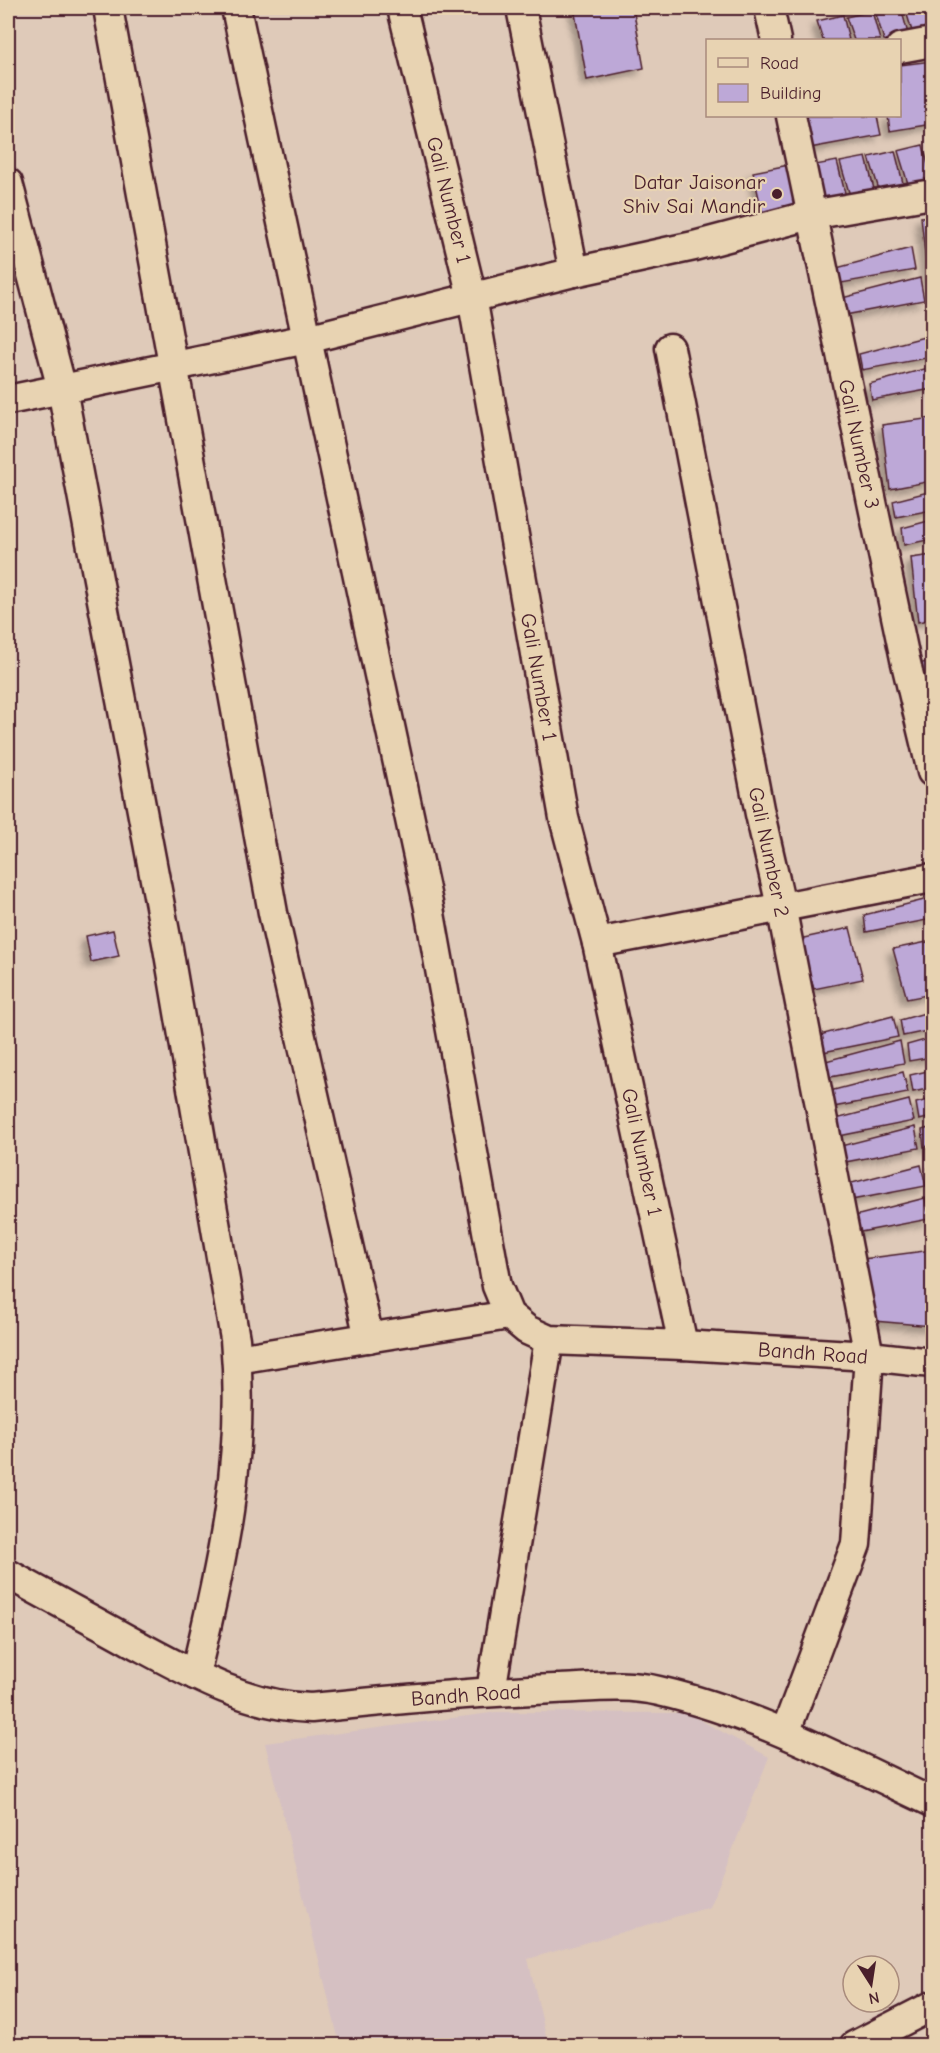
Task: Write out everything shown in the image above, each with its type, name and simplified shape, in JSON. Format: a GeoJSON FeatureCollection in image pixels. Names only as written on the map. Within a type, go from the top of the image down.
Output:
{"type":"FeatureCollection","features":[{"type":"Feature","properties":{"kind":"street"},"geometry":{"type":"LineString","coordinates":[[108,8],[273,913],[369,1338]]}},
{"type":"Feature","properties":{"kind":"street"},"geometry":{"type":"LineString","coordinates":[[236,8],[431,919],[497,1286],[509,1315],[527,1330],[549,1340],[491,1691]]}},
{"type":"Feature","properties":{"kind":"street","name":"Gali Number 1"},"geometry":{"type":"LineString","coordinates":[[402,8],[472,297],[564,818],[597,943],[683,1345]]}},
{"type":"Feature","properties":{"kind":"street"},"geometry":{"type":"LineString","coordinates":[[521,8],[574,272]]}},
{"type":"Feature","properties":{"kind":"street"},"geometry":{"type":"LineString","coordinates":[[769,8],[776,39]]}},
{"type":"Feature","properties":{"kind":"street"},"geometry":{"type":"LineString","coordinates":[[901,48],[933,42]]}},
{"type":"Feature","properties":{"kind":"street","name":"Gali Number 3"},"geometry":{"type":"LineString","coordinates":[[791,117],[905,659],[933,772]]}},
{"type":"Feature","properties":{"kind":"street"},"geometry":{"type":"LineString","coordinates":[[8,183],[62,389],[170,960],[237,1359],[237,1455],[231,1502],[219,1574],[195,1675]]}},
{"type":"Feature","properties":{"kind":"street"},"geometry":{"type":"LineString","coordinates":[[8,400],[306,339],[574,272],[693,246],[811,215],[933,194]]}},
{"type":"Feature","properties":{"kind":"street","name":"Gali Number 2"},"geometry":{"type":"LineString","coordinates":[[670,348],[758,804],[781,906],[869,1356],[856,1544],[785,1733]]}},
{"type":"Feature","properties":{"kind":"street"},"geometry":{"type":"LineString","coordinates":[[597,943],[933,878]]}},
{"type":"Feature","properties":{"kind":"street"},"geometry":{"type":"LineString","coordinates":[[237,1359],[509,1315]]}},
{"type":"Feature","properties":{"kind":"street","name":"Bandh Road"},"geometry":{"type":"LineString","coordinates":[[549,1340],[683,1345],[933,1362]]}},
{"type":"Feature","properties":{"kind":"street","name":"Bandh Road"},"geometry":{"type":"LineString","coordinates":[[8,1574],[195,1675],[229,1690],[290,1707],[310,1708],[491,1691],[615,1687],[658,1691],[708,1705],[785,1733],[933,1802]]}},
{"type":"Feature","properties":{"kind":"street"},"geometry":{"type":"LineString","coordinates":[[854,2046],[933,2006]]}},
{"type":"Feature","properties":{"kind":"shaded area"},"geometry":{"type":"Polygon","coordinates":[[[786,8],[828,8],[787,16],[786,8]]]}},
{"type":"Feature","properties":{"kind":"shaded area"},"geometry":{"type":"Polygon","coordinates":[[[498,1712],[687,1713],[769,1757],[710,1907],[528,1959],[548,2045],[340,2045],[265,1743],[498,1712]]]}},
{"type":"Feature","properties":{"kind":"building"},"geometry":{"type":"Polygon","coordinates":[[[574,8],[633,8],[644,68],[587,80],[574,8]]]}},
{"type":"Feature","properties":{"kind":"building"},"geometry":{"type":"Polygon","coordinates":[[[901,8],[910,41],[884,39],[875,11],[901,8]]]}},
{"type":"Feature","properties":{"kind":"building"},"geometry":{"type":"Polygon","coordinates":[[[905,8],[932,8],[932,37],[915,41],[905,8]]]}},
{"type":"Feature","properties":{"kind":"building"},"geometry":{"type":"Polygon","coordinates":[[[872,11],[880,39],[854,39],[846,17],[872,11]]]}},
{"type":"Feature","properties":{"kind":"building"},"geometry":{"type":"Polygon","coordinates":[[[843,15],[849,39],[823,39],[817,21],[843,15]]]}},
{"type":"Feature","properties":{"kind":"building"},"geometry":{"type":"Polygon","coordinates":[[[932,61],[932,124],[890,131],[888,117],[901,117],[901,65],[932,61]]]}},
{"type":"Feature","properties":{"kind":"building"},"geometry":{"type":"Polygon","coordinates":[[[800,117],[877,117],[881,135],[804,149],[800,117]]]}},
{"type":"Feature","properties":{"kind":"building"},"geometry":{"type":"Polygon","coordinates":[[[923,145],[932,181],[909,187],[898,151],[923,145]]]}},
{"type":"Feature","properties":{"kind":"building"},"geometry":{"type":"Polygon","coordinates":[[[895,151],[904,187],[880,193],[869,157],[895,151]]]}},
{"type":"Feature","properties":{"kind":"building"},"geometry":{"type":"Polygon","coordinates":[[[866,157],[875,193],[851,199],[840,162],[866,157]]]}},
{"type":"Feature","properties":{"kind":"building"},"geometry":{"type":"Polygon","coordinates":[[[837,161],[846,197],[822,203],[810,166],[837,161]]]}},
{"type":"Feature","properties":{"kind":"building"},"geometry":{"type":"Polygon","coordinates":[[[794,164],[804,212],[764,220],[753,172],[794,164]]]}},
{"type":"Feature","properties":{"kind":"building"},"geometry":{"type":"Polygon","coordinates":[[[932,216],[932,280],[928,281],[921,217],[932,216]]]}},
{"type":"Feature","properties":{"kind":"building"},"geometry":{"type":"Polygon","coordinates":[[[911,248],[915,270],[836,284],[833,269],[911,248]]]}},
{"type":"Feature","properties":{"kind":"building"},"geometry":{"type":"Polygon","coordinates":[[[920,278],[924,300],[845,315],[842,298],[920,278]]]}},
{"type":"Feature","properties":{"kind":"building"},"geometry":{"type":"Polygon","coordinates":[[[932,335],[932,357],[862,370],[859,354],[932,335]]]}},
{"type":"Feature","properties":{"kind":"building"},"geometry":{"type":"Polygon","coordinates":[[[932,367],[932,389],[872,400],[869,384],[932,367]]]}},
{"type":"Feature","properties":{"kind":"building"},"geometry":{"type":"Polygon","coordinates":[[[932,418],[932,481],[890,489],[882,425],[932,418]]]}},
{"type":"Feature","properties":{"kind":"building"},"geometry":{"type":"Polygon","coordinates":[[[932,491],[932,510],[896,517],[893,501],[932,491]]]}},
{"type":"Feature","properties":{"kind":"building"},"geometry":{"type":"Polygon","coordinates":[[[932,520],[932,539],[904,545],[902,528],[932,520]]]}},
{"type":"Feature","properties":{"kind":"building"},"geometry":{"type":"Polygon","coordinates":[[[932,555],[932,619],[918,622],[911,558],[932,555]]]}},
{"type":"Feature","properties":{"kind":"building"},"geometry":{"type":"Polygon","coordinates":[[[932,661],[932,700],[920,702],[913,665],[932,661]]]}},
{"type":"Feature","properties":{"kind":"building"},"geometry":{"type":"Polygon","coordinates":[[[932,898],[932,919],[866,932],[864,915],[932,898]]]}},
{"type":"Feature","properties":{"kind":"building"},"geometry":{"type":"Polygon","coordinates":[[[850,928],[863,979],[814,989],[799,939],[850,928]]]}},
{"type":"Feature","properties":{"kind":"building"},"geometry":{"type":"Polygon","coordinates":[[[113,930],[119,956],[91,962],[86,936],[113,930]]]}},
{"type":"Feature","properties":{"kind":"building"},"geometry":{"type":"Polygon","coordinates":[[[932,941],[932,994],[907,999],[893,949],[932,941]]]}},
{"type":"Feature","properties":{"kind":"building"},"geometry":{"type":"Polygon","coordinates":[[[932,1011],[932,1030],[903,1036],[900,1020],[932,1011]]]}},
{"type":"Feature","properties":{"kind":"building"},"geometry":{"type":"Polygon","coordinates":[[[893,1016],[898,1037],[818,1053],[816,1036],[893,1016]]]}},
{"type":"Feature","properties":{"kind":"building"},"geometry":{"type":"Polygon","coordinates":[[[932,1038],[932,1057],[909,1061],[907,1045],[932,1038]]]}},
{"type":"Feature","properties":{"kind":"building"},"geometry":{"type":"Polygon","coordinates":[[[900,1041],[904,1063],[825,1078],[822,1062],[900,1041]]]}},
{"type":"Feature","properties":{"kind":"building"},"geometry":{"type":"Polygon","coordinates":[[[932,1070],[932,1088],[913,1092],[910,1075],[932,1070]]]}},
{"type":"Feature","properties":{"kind":"building"},"geometry":{"type":"Polygon","coordinates":[[[903,1072],[908,1093],[828,1108],[826,1092],[903,1072]]]}},
{"type":"Feature","properties":{"kind":"building"},"geometry":{"type":"Polygon","coordinates":[[[932,1099],[932,1117],[919,1120],[916,1103],[932,1099]]]}},
{"type":"Feature","properties":{"kind":"building"},"geometry":{"type":"Polygon","coordinates":[[[909,1100],[914,1121],[834,1137],[832,1120],[909,1100]]]}},
{"type":"Feature","properties":{"kind":"building"},"geometry":{"type":"Polygon","coordinates":[[[915,1127],[919,1148],[840,1163],[837,1147],[915,1127]]]}},
{"type":"Feature","properties":{"kind":"building"},"geometry":{"type":"Polygon","coordinates":[[[932,1127],[932,1145],[924,1147],[922,1130],[932,1127]]]}},
{"type":"Feature","properties":{"kind":"building"},"geometry":{"type":"Polygon","coordinates":[[[921,1165],[926,1186],[846,1201],[844,1185],[921,1165]]]}},
{"type":"Feature","properties":{"kind":"building"},"geometry":{"type":"Polygon","coordinates":[[[932,1167],[932,1184],[931,1185],[928,1168],[932,1167]]]}},
{"type":"Feature","properties":{"kind":"building"},"geometry":{"type":"Polygon","coordinates":[[[925,1198],[929,1219],[850,1234],[847,1218],[925,1198]]]}},
{"type":"Feature","properties":{"kind":"building"},"geometry":{"type":"Polygon","coordinates":[[[932,1250],[932,1326],[874,1321],[863,1259],[932,1250]]]}},
{"type":"Feature","properties":{"kind":"place","name":"Datar Jaisonar Shiv Sai Mandir"},"geometry":{"type":"Point","coordinates":[777,194]}}]}
